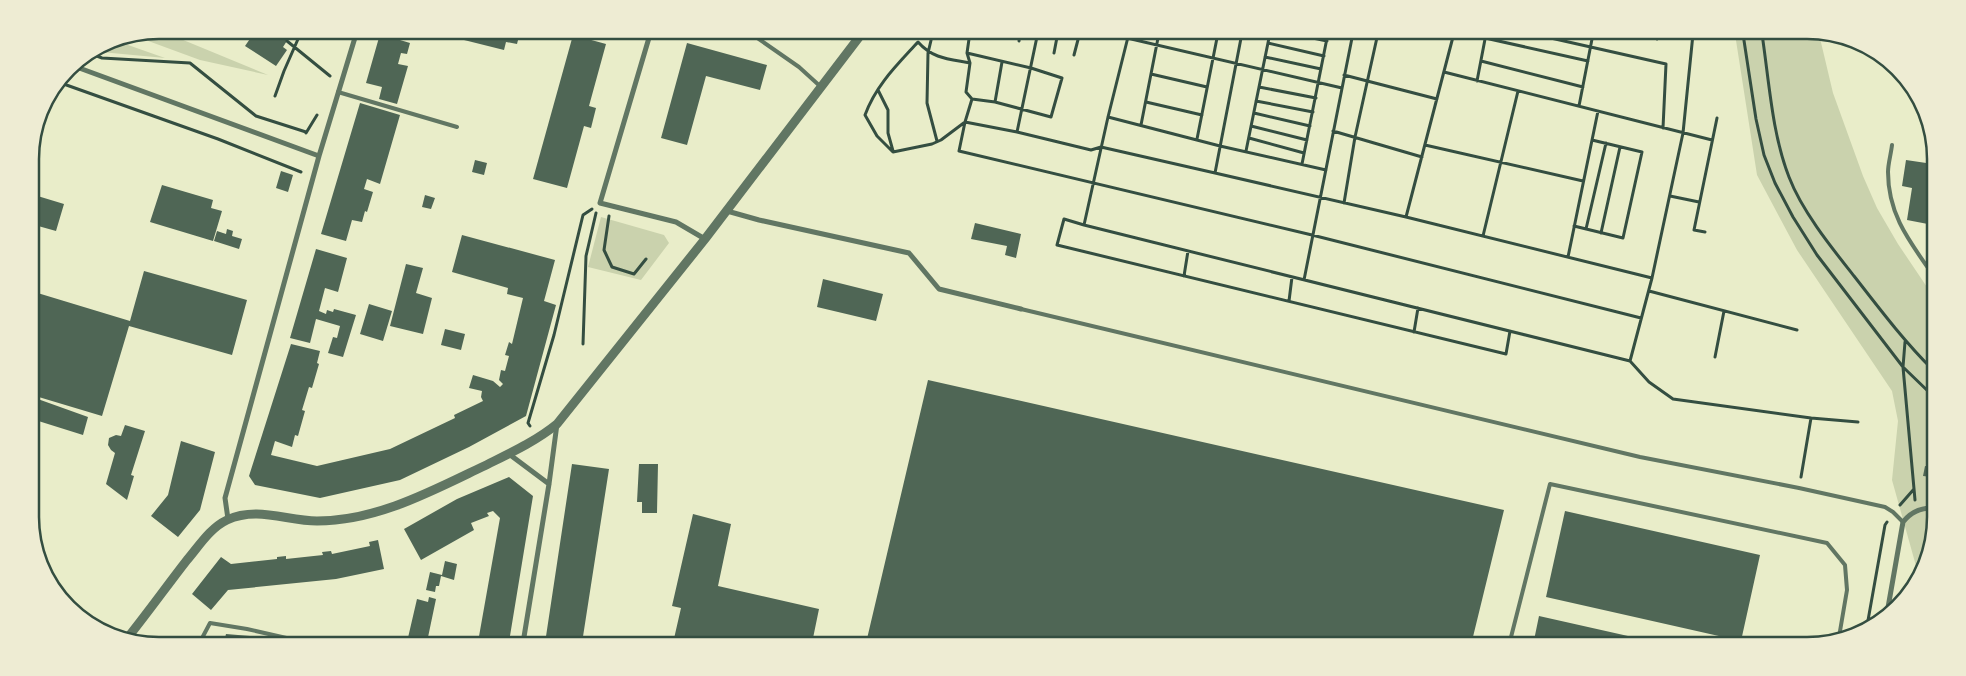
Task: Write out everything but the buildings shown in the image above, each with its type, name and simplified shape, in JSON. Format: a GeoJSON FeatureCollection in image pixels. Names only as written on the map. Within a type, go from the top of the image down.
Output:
{"type":"FeatureCollection","features":[{"type":"Feature","properties":{"kind":"street"},"geometry":{"type":"LineString","coordinates":[[228,520],[224,498],[319,156],[354,39]]}},
{"type":"Feature","properties":{"kind":"street"},"geometry":{"type":"LineString","coordinates":[[649,39],[600,203],[676,222],[705,239]]}},
{"type":"Feature","properties":{"kind":"street"},"geometry":{"type":"LineString","coordinates":[[131,634],[203,541],[219,524],[253,513],[316,521],[354,517],[391,508],[428,494],[509,454],[536,439],[557,424],[705,239],[858,39]]}},
{"type":"Feature","properties":{"kind":"street"},"geometry":{"type":"LineString","coordinates":[[80,68],[319,156]]}},
{"type":"Feature","properties":{"kind":"street"},"geometry":{"type":"LineString","coordinates":[[726,210],[759,220],[909,253],[939,289],[1020,309]]}},
{"type":"Feature","properties":{"kind":"street"},"geometry":{"type":"LineString","coordinates":[[524,637],[550,484],[557,424]]}},
{"type":"Feature","properties":{"kind":"street"},"geometry":{"type":"LineString","coordinates":[[509,454],[550,484]]}},
{"type":"Feature","properties":{"kind":"street"},"geometry":{"type":"LineString","coordinates":[[1888,606],[1903,522],[1908,515],[1927,509]]}},
{"type":"Feature","properties":{"kind":"lane"},"geometry":{"type":"LineString","coordinates":[[759,39],[799,67],[821,87]]}},
{"type":"Feature","properties":{"kind":"lane"},"geometry":{"type":"LineString","coordinates":[[338,92],[457,127]]}},
{"type":"Feature","properties":{"kind":"lane"},"geometry":{"type":"LineString","coordinates":[[1892,145],[1888,172],[1892,208],[1904,233],[1927,266]]}},
{"type":"Feature","properties":{"kind":"lane"},"geometry":{"type":"LineString","coordinates":[[1020,309],[1640,457],[1885,507],[1903,522]]}},
{"type":"Feature","properties":{"kind":"lane"},"geometry":{"type":"LineString","coordinates":[[1511,637],[1550,484],[1827,542],[1845,565],[1847,590],[1840,633]]}},
{"type":"Feature","properties":{"kind":"lane"},"geometry":{"type":"LineString","coordinates":[[203,637],[210,623],[282,637]]}},
{"type":"Feature","properties":{"kind":"path"},"geometry":{"type":"LineString","coordinates":[[275,96],[298,39]]}},
{"type":"Feature","properties":{"kind":"path"},"geometry":{"type":"LineString","coordinates":[[931,39],[928,53],[927,104],[938,141]]}},
{"type":"Feature","properties":{"kind":"path"},"geometry":{"type":"LineString","coordinates":[[966,53],[1031,68],[1062,78],[1051,117],[995,102],[972,99],[966,92],[970,63],[966,53],[969,39]]}},
{"type":"Feature","properties":{"kind":"path"},"geometry":{"type":"LineString","coordinates":[[1017,132],[1037,39]]}},
{"type":"Feature","properties":{"kind":"path"},"geometry":{"type":"LineString","coordinates":[[1054,53],[1057,39]]}},
{"type":"Feature","properties":{"kind":"path"},"geometry":{"type":"LineString","coordinates":[[1074,55],[1078,39]]}},
{"type":"Feature","properties":{"kind":"path"},"geometry":{"type":"LineString","coordinates":[[1084,225],[1108,117],[1128,39],[1342,88]]}},
{"type":"Feature","properties":{"kind":"path"},"geometry":{"type":"LineString","coordinates":[[1141,125],[1158,39]]}},
{"type":"Feature","properties":{"kind":"path"},"geometry":{"type":"LineString","coordinates":[[1197,140],[1217,39]]}},
{"type":"Feature","properties":{"kind":"path"},"geometry":{"type":"LineString","coordinates":[[1215,173],[1241,39]]}},
{"type":"Feature","properties":{"kind":"path"},"geometry":{"type":"LineString","coordinates":[[1246,151],[1269,39]]}},
{"type":"Feature","properties":{"kind":"path"},"geometry":{"type":"LineString","coordinates":[[1302,164],[1327,41],[1318,39]]}},
{"type":"Feature","properties":{"kind":"path"},"geometry":{"type":"LineString","coordinates":[[1304,280],[1351,39]]}},
{"type":"Feature","properties":{"kind":"path"},"geometry":{"type":"LineString","coordinates":[[1344,203],[1355,137],[1377,39]]}},
{"type":"Feature","properties":{"kind":"path"},"geometry":{"type":"LineString","coordinates":[[1406,217],[1453,39]]}},
{"type":"Feature","properties":{"kind":"path"},"geometry":{"type":"LineString","coordinates":[[1477,80],[1484,39]]}},
{"type":"Feature","properties":{"kind":"path"},"geometry":{"type":"LineString","coordinates":[[1497,39],[1588,61]]}},
{"type":"Feature","properties":{"kind":"path"},"geometry":{"type":"LineString","coordinates":[[1557,39],[1666,64],[1663,128]]}},
{"type":"Feature","properties":{"kind":"path"},"geometry":{"type":"LineString","coordinates":[[1579,106],[1592,39]]}},
{"type":"Feature","properties":{"kind":"path"},"geometry":{"type":"LineString","coordinates":[[1630,361],[1649,291],[1683,133],[1692,39]]}},
{"type":"Feature","properties":{"kind":"path"},"geometry":{"type":"LineString","coordinates":[[1744,39],[1756,118],[1764,155],[1775,183],[1793,217],[1817,255],[1903,367],[1927,390]]}},
{"type":"Feature","properties":{"kind":"path"},"geometry":{"type":"LineString","coordinates":[[1763,39],[1781,149],[1789,178],[1813,220],[1835,252],[1904,341],[1927,364]]}},
{"type":"Feature","properties":{"kind":"path"},"geometry":{"type":"LineString","coordinates":[[287,41],[294,49],[330,76]]}},
{"type":"Feature","properties":{"kind":"path"},"geometry":{"type":"LineString","coordinates":[[893,152],[877,136],[865,115],[871,98],[892,69],[918,42],[928,53],[945,59],[970,63]]}},
{"type":"Feature","properties":{"kind":"path"},"geometry":{"type":"LineString","coordinates":[[1268,43],[1324,56]]}},
{"type":"Feature","properties":{"kind":"path"},"geometry":{"type":"LineString","coordinates":[[97,56],[102,58],[190,63],[256,116],[306,132]]}},
{"type":"Feature","properties":{"kind":"path"},"geometry":{"type":"LineString","coordinates":[[1265,57],[1321,69]]}},
{"type":"Feature","properties":{"kind":"path"},"geometry":{"type":"LineString","coordinates":[[1480,61],[1583,87]]}},
{"type":"Feature","properties":{"kind":"path"},"geometry":{"type":"LineString","coordinates":[[995,102],[1002,62]]}},
{"type":"Feature","properties":{"kind":"path"},"geometry":{"type":"LineString","coordinates":[[1444,72],[1712,140]]}},
{"type":"Feature","properties":{"kind":"path"},"geometry":{"type":"LineString","coordinates":[[1151,74],[1207,87]]}},
{"type":"Feature","properties":{"kind":"path"},"geometry":{"type":"LineString","coordinates":[[1344,74],[1437,99]]}},
{"type":"Feature","properties":{"kind":"path"},"geometry":{"type":"LineString","coordinates":[[65,84],[295,167]]}},
{"type":"Feature","properties":{"kind":"path"},"geometry":{"type":"LineString","coordinates":[[1259,87],[1316,98]]}},
{"type":"Feature","properties":{"kind":"path"},"geometry":{"type":"LineString","coordinates":[[878,90],[888,110],[888,133],[893,152]]}},
{"type":"Feature","properties":{"kind":"path"},"geometry":{"type":"LineString","coordinates":[[1482,236],[1518,91]]}},
{"type":"Feature","properties":{"kind":"path"},"geometry":{"type":"LineString","coordinates":[[972,99],[965,122],[960,152],[1094,182],[1312,235],[1641,318]]}},
{"type":"Feature","properties":{"kind":"path"},"geometry":{"type":"LineString","coordinates":[[1256,101],[1312,112]]}},
{"type":"Feature","properties":{"kind":"path"},"geometry":{"type":"LineString","coordinates":[[1146,102],[1202,115]]}},
{"type":"Feature","properties":{"kind":"path"},"geometry":{"type":"LineString","coordinates":[[1568,257],[1598,111]]}},
{"type":"Feature","properties":{"kind":"path"},"geometry":{"type":"LineString","coordinates":[[1254,113],[1310,126]]}},
{"type":"Feature","properties":{"kind":"path"},"geometry":{"type":"LineString","coordinates":[[1108,117],[1220,146],[1326,170]]}},
{"type":"Feature","properties":{"kind":"path"},"geometry":{"type":"LineString","coordinates":[[1705,232],[1694,230],[1717,118]]}},
{"type":"Feature","properties":{"kind":"path"},"geometry":{"type":"LineString","coordinates":[[893,152],[932,144],[965,122],[1017,132],[1090,150],[1101,148],[1215,173],[1406,217],[1652,278]]}},
{"type":"Feature","properties":{"kind":"path"},"geometry":{"type":"LineString","coordinates":[[1251,126],[1307,140]]}},
{"type":"Feature","properties":{"kind":"path"},"geometry":{"type":"LineString","coordinates":[[1333,131],[1422,157]]}},
{"type":"Feature","properties":{"kind":"path"},"geometry":{"type":"LineString","coordinates":[[1249,138],[1304,153]]}},
{"type":"Feature","properties":{"kind":"path"},"geometry":{"type":"LineString","coordinates":[[1574,226],[1623,238],[1642,152],[1592,140]]}},
{"type":"Feature","properties":{"kind":"path"},"geometry":{"type":"LineString","coordinates":[[1586,229],[1606,143]]}},
{"type":"Feature","properties":{"kind":"path"},"geometry":{"type":"LineString","coordinates":[[1425,145],[1583,182]]}},
{"type":"Feature","properties":{"kind":"path"},"geometry":{"type":"LineString","coordinates":[[1601,233],[1620,147]]}},
{"type":"Feature","properties":{"kind":"path"},"geometry":{"type":"LineString","coordinates":[[1670,196],[1699,202]]}},
{"type":"Feature","properties":{"kind":"path"},"geometry":{"type":"LineString","coordinates":[[583,344],[586,256],[594,218],[600,203]]}},
{"type":"Feature","properties":{"kind":"path"},"geometry":{"type":"LineString","coordinates":[[536,439],[528,423],[554,335],[583,215],[600,203]]}},
{"type":"Feature","properties":{"kind":"path"},"geometry":{"type":"LineString","coordinates":[[612,206],[604,250],[612,268],[634,274],[646,259]]}},
{"type":"Feature","properties":{"kind":"path"},"geometry":{"type":"LineString","coordinates":[[1510,331],[1506,354],[1057,245],[1064,219],[1630,361],[1649,382],[1673,399],[1811,418],[1858,422]]}},
{"type":"Feature","properties":{"kind":"path"},"geometry":{"type":"LineString","coordinates":[[1184,276],[1188,251]]}},
{"type":"Feature","properties":{"kind":"path"},"geometry":{"type":"LineString","coordinates":[[1289,301],[1292,277]]}},
{"type":"Feature","properties":{"kind":"path"},"geometry":{"type":"LineString","coordinates":[[1649,291],[1797,330]]}},
{"type":"Feature","properties":{"kind":"path"},"geometry":{"type":"LineString","coordinates":[[1414,332],[1418,308]]}},
{"type":"Feature","properties":{"kind":"path"},"geometry":{"type":"LineString","coordinates":[[1714,357],[1724,311]]}},
{"type":"Feature","properties":{"kind":"path"},"geometry":{"type":"LineString","coordinates":[[1904,341],[1903,367],[1916,512]]}},
{"type":"Feature","properties":{"kind":"path"},"geometry":{"type":"LineString","coordinates":[[1799,488],[1811,418]]}},
{"type":"Feature","properties":{"kind":"green space"},"geometry":{"type":"Polygon","coordinates":[[[181,39],[268,75],[200,60],[145,40],[181,39]]]}},
{"type":"Feature","properties":{"kind":"green space"},"geometry":{"type":"Polygon","coordinates":[[[1736,39],[1820,40],[1833,93],[1863,176],[1877,208],[1927,287],[1927,518],[1923,549],[1916,567],[1892,480],[1898,421],[1892,391],[1797,250],[1757,175],[1736,39]]]}},
{"type":"Feature","properties":{"kind":"green space"},"geometry":{"type":"Polygon","coordinates":[[[125,44],[165,58],[104,52],[125,44]]]}},
{"type":"Feature","properties":{"kind":"green space"},"geometry":{"type":"Polygon","coordinates":[[[601,217],[664,235],[669,243],[641,280],[588,267],[601,217]]]}}]}
